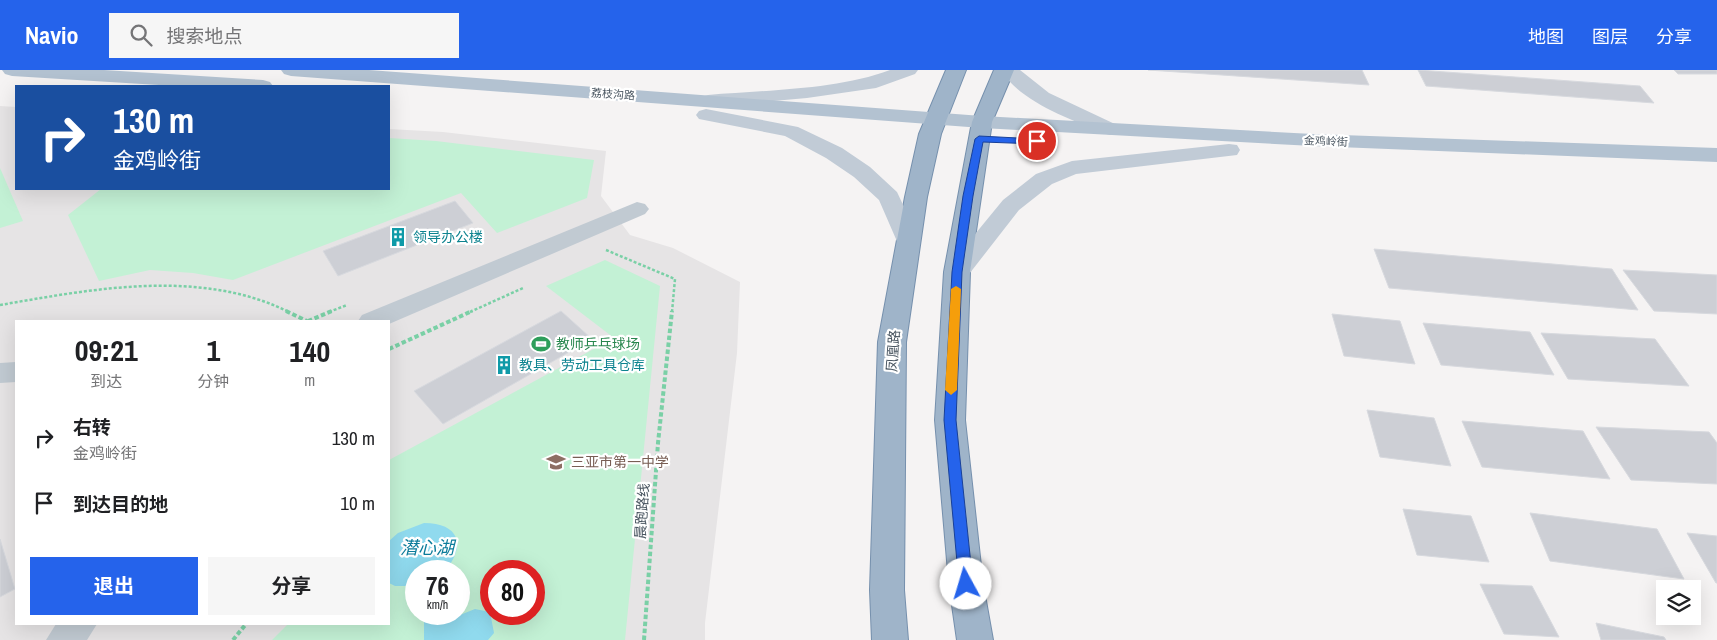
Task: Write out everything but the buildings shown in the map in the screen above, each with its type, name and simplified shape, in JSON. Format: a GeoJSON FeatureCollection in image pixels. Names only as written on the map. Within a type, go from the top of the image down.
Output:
{"type":"FeatureCollection","features":[{"type":"Feature","properties":{"kind":"highway","name":"凤凰路"},"geometry":{"type":"LineString","coordinates":[[890,640],[887,590],[892,342],[908,241],[933,126],[956,70]]}},
{"type":"Feature","properties":{"kind":"highway"},"geometry":{"type":"LineString","coordinates":[[975,640],[966,584],[950,420],[957,272],[968,196],[981,130],[1004,70]]}},
{"type":"Feature","properties":{"kind":"main road"},"geometry":{"type":"LineString","coordinates":[[12,70],[247,85]]}},
{"type":"Feature","properties":{"kind":"main road","name":"荔枝沟路"},"geometry":{"type":"LineString","coordinates":[[291,70],[706,108],[933,126]]}},
{"type":"Feature","properties":{"kind":"main road"},"geometry":{"type":"LineString","coordinates":[[706,108],[876,82],[908,70]]}},
{"type":"Feature","properties":{"kind":"main road"},"geometry":{"type":"LineString","coordinates":[[1010,70],[1017,80],[1047,99],[1110,128]]}},
{"type":"Feature","properties":{"kind":"main road","name":"荔枝沟路"},"geometry":{"type":"LineString","coordinates":[[390,94],[706,108]]}},
{"type":"Feature","properties":{"kind":"main road"},"geometry":{"type":"LineString","coordinates":[[706,108],[791,132],[834,153],[862,172],[889,197],[908,241]]}},
{"type":"Feature","properties":{"kind":"main road","name":"金鸡岭街"},"geometry":{"type":"LineString","coordinates":[[933,126],[1229,150],[1717,168]]}},
{"type":"Feature","properties":{"kind":"main road","name":"金鸡岭街"},"geometry":{"type":"LineString","coordinates":[[981,130],[1110,128],[1313,140],[1717,155]]}},
{"type":"Feature","properties":{"kind":"main road"},"geometry":{"type":"LineString","coordinates":[[957,272],[1011,205],[1044,179],[1072,168],[1229,150]]}},
{"type":"Feature","properties":{"kind":"street"},"geometry":{"type":"LineString","coordinates":[[373,320],[637,209]]}},
{"type":"Feature","properties":{"kind":"street"},"geometry":{"type":"LineString","coordinates":[[0,373],[15,372]]}},
{"type":"Feature","properties":{"kind":"street"},"geometry":{"type":"LineString","coordinates":[[64,640],[78,625]]}},
{"type":"Feature","properties":{"kind":"path","name":"晨跑路线"},"geometry":{"type":"LineString","coordinates":[[606,250],[675,278],[658,443],[644,640]]}},
{"type":"Feature","properties":{"kind":"path"},"geometry":{"type":"LineString","coordinates":[[0,305],[135,285],[218,290],[272,304],[305,320]]}},
{"type":"Feature","properties":{"kind":"path"},"geometry":{"type":"LineString","coordinates":[[233,640],[245,625]]}},
{"type":"Feature","properties":{"kind":"shaded area","name":"三亚市第一中学"},"geometry":{"type":"Polygon","coordinates":[[[0,106],[15,107],[15,190],[390,190],[390,129],[443,132],[606,151],[601,196],[630,235],[673,248],[740,282],[737,353],[705,623],[705,640],[0,640],[0,106]]]}},
{"type":"Feature","properties":{"kind":"green space"},"geometry":{"type":"Polygon","coordinates":[[[390,138],[436,141],[594,160],[587,198],[497,233],[461,193],[233,280],[193,273],[150,270],[99,281],[68,215],[100,190],[390,190],[390,138]]]}},
{"type":"Feature","properties":{"kind":"green space"},"geometry":{"type":"Polygon","coordinates":[[[0,168],[23,221],[0,228],[0,168]]]}},
{"type":"Feature","properties":{"kind":"green space"},"geometry":{"type":"Polygon","coordinates":[[[605,260],[660,286],[625,640],[272,640],[287,625],[390,625],[390,459],[614,338],[546,286],[605,260]]]}},
{"type":"Feature","properties":{"kind":"water","name":"潜心湖"},"geometry":{"type":"Polygon","coordinates":[[[424,523],[436,524],[452,531],[456,537],[456,553],[452,560],[405,560],[405,586],[395,586],[390,584],[390,540],[398,533],[424,523]]]}},
{"type":"Feature","properties":{"kind":"water"},"geometry":{"type":"Polygon","coordinates":[[[480,610],[480,625],[492,625],[494,633],[488,640],[424,640],[424,625],[470,625],[470,611],[480,610]]]}},
{"type":"Feature","properties":{"kind":"slow traffic"},"geometry":{"type":"LineString","coordinates":[[951,390],[956,289]]}},
{"type":"Feature","properties":{"kind":"place","name":"领导办公楼"},"geometry":{"type":"Point","coordinates":[398,237]}},
{"type":"Feature","properties":{"kind":"place","name":"教师乒乓球场"},"geometry":{"type":"Point","coordinates":[541,344]}},
{"type":"Feature","properties":{"kind":"place","name":"教具、劳动工具仓库"},"geometry":{"type":"Point","coordinates":[504,365]}},
{"type":"Feature","properties":{"kind":"place","name":"三亚市第一中学"},"geometry":{"type":"Point","coordinates":[556,462]}},
{"type":"Feature","properties":{"kind":"route"},"geometry":{"type":"LineString","coordinates":[[966,584],[950,420],[957,272],[968,196],[979,139],[1037,141]]}}]}
